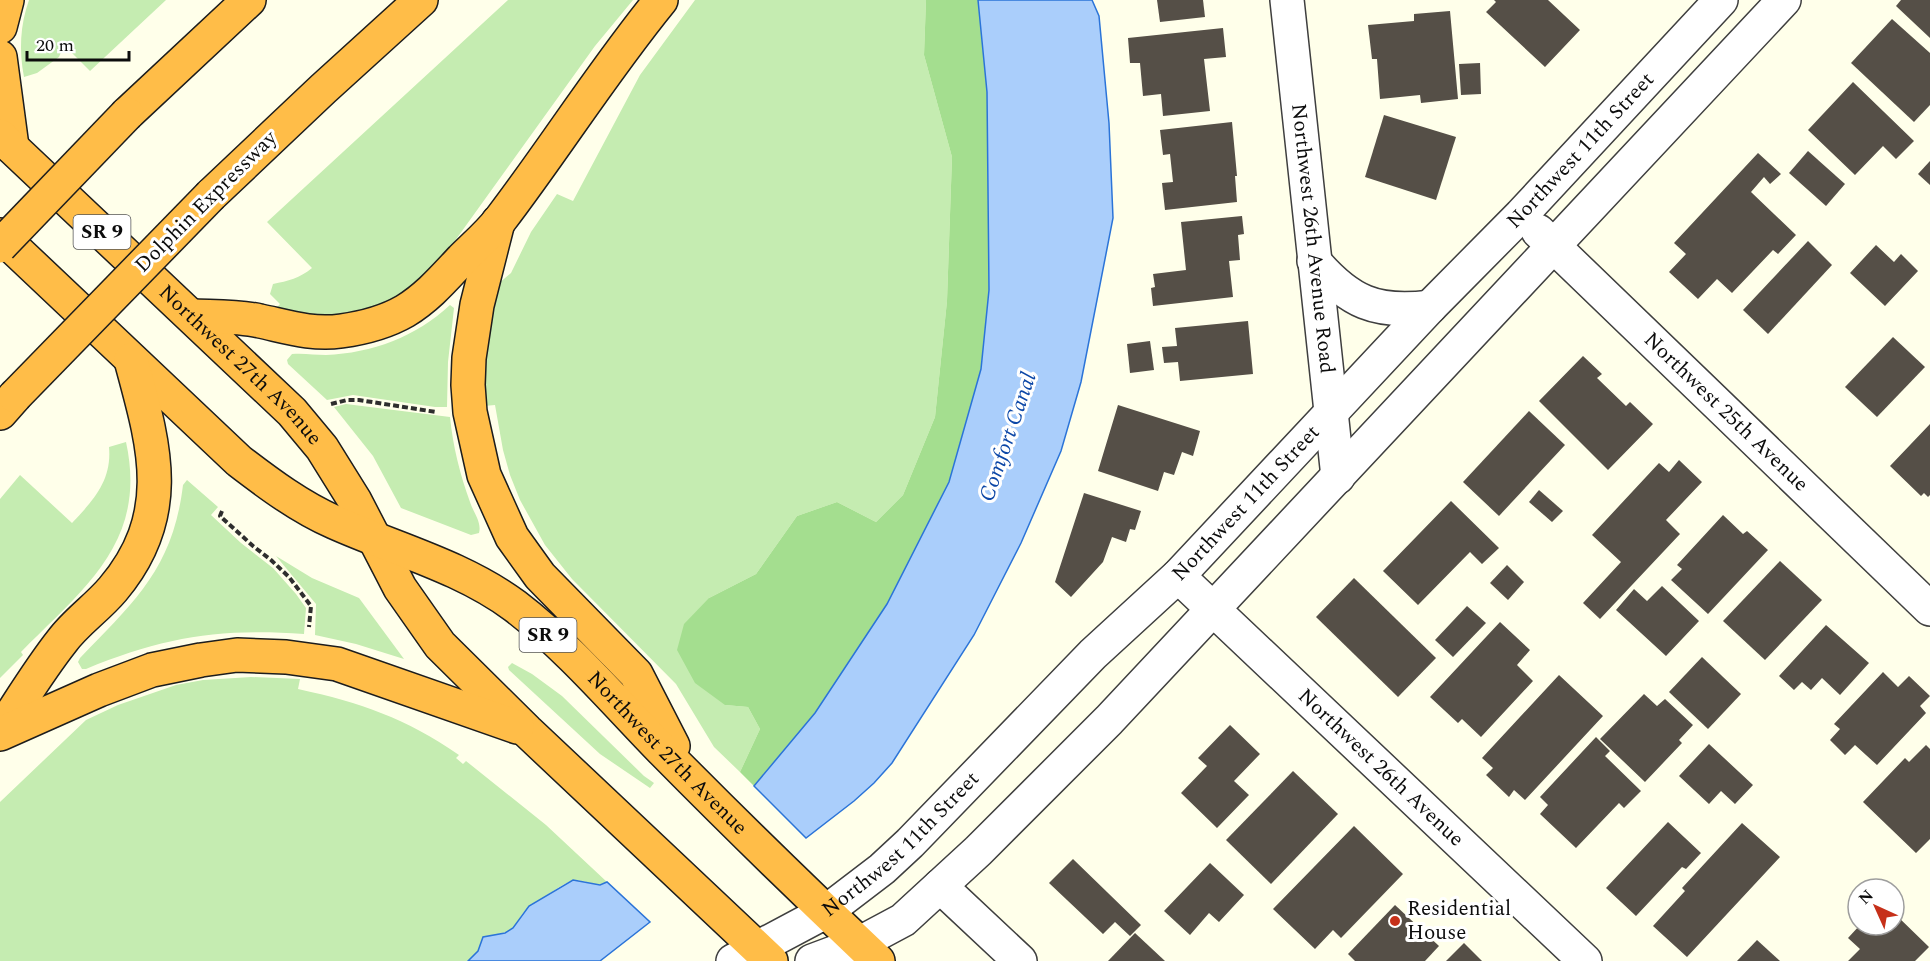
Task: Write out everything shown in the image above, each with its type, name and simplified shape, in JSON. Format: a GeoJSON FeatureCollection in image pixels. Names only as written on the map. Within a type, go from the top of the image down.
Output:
{"type":"FeatureCollection","features":[{"type":"Feature","properties":{"kind":"highway"},"geometry":{"type":"LineString","coordinates":[[0,27],[7,0]]}},
{"type":"Feature","properties":{"kind":"highway"},"geometry":{"type":"LineString","coordinates":[[0,246],[127,114],[249,0]]}},
{"type":"Feature","properties":{"kind":"highway","name":"Dolphin Expressway"},"geometry":{"type":"LineString","coordinates":[[8,405],[211,195],[421,0]]}},
{"type":"Feature","properties":{"kind":"highway"},"geometry":{"type":"LineString","coordinates":[[192,316],[259,320],[280,327],[316,332],[338,331],[385,321],[426,297],[498,222],[591,91],[660,0]]}},
{"type":"Feature","properties":{"kind":"highway"},"geometry":{"type":"LineString","coordinates":[[0,57],[6,142]]}},
{"type":"Feature","properties":{"kind":"highway","name":"Northwest 27th Avenue"},"geometry":{"type":"LineString","coordinates":[[6,142],[292,412],[322,448],[355,501],[400,588],[440,645],[754,957]]}},
{"type":"Feature","properties":{"kind":"highway"},"geometry":{"type":"LineString","coordinates":[[498,222],[477,305],[469,358],[470,412],[484,475],[512,537],[531,563],[548,584],[636,674],[689,777]]}},
{"type":"Feature","properties":{"kind":"highway","name":"Northwest 27th Avenue"},"geometry":{"type":"LineString","coordinates":[[0,235],[239,461],[270,485],[331,521],[443,566],[513,605],[561,647],[689,777],[869,952]]}},
{"type":"Feature","properties":{"kind":"highway"},"geometry":{"type":"LineString","coordinates":[[0,733],[62,640],[118,582],[140,546],[148,524],[155,482],[154,457],[148,423],[130,359]]}},
{"type":"Feature","properties":{"kind":"highway"},"geometry":{"type":"LineString","coordinates":[[0,733],[99,690],[152,670],[237,655],[286,657],[337,664],[527,731]]}},
{"type":"Feature","properties":{"kind":"street","name":"Northwest 26th Avenue Road"},"geometry":{"type":"LineString","coordinates":[[1287,0],[1338,477]]}},
{"type":"Feature","properties":{"kind":"street","name":"Northwest 11th Street"},"geometry":{"type":"LineString","coordinates":[[754,957],[827,911],[882,869],[910,843],[1086,662],[1178,576],[1721,0]]}},
{"type":"Feature","properties":{"kind":"street","name":"Northwest 11th Street"},"geometry":{"type":"LineString","coordinates":[[812,961],[869,952],[978,851],[1101,728],[1784,0]]}},
{"type":"Feature","properties":{"kind":"street","name":"Northwest 25th Avenue"},"geometry":{"type":"LineString","coordinates":[[1521,214],[1930,609]]}},
{"type":"Feature","properties":{"kind":"street"},"geometry":{"type":"LineString","coordinates":[[1314,261],[1338,287],[1364,302],[1400,309],[1430,307]]}},
{"type":"Feature","properties":{"kind":"street","name":"Northwest 26th Avenue"},"geometry":{"type":"LineString","coordinates":[[1178,576],[1585,961]]}},
{"type":"Feature","properties":{"kind":"street"},"geometry":{"type":"LineString","coordinates":[[940,886],[1020,961]]}},
{"type":"Feature","properties":{"kind":"path"},"geometry":{"type":"LineString","coordinates":[[330,404],[359,400],[441,412]]}},
{"type":"Feature","properties":{"kind":"path"},"geometry":{"type":"LineString","coordinates":[[222,511],[220,516],[277,565],[311,606],[308,634]]}},
{"type":"Feature","properties":{"kind":"green space"},"geometry":{"type":"Polygon","coordinates":[[[29,0],[166,0],[90,71],[64,45],[59,57],[37,73],[24,77],[21,38],[29,0]]]}},
{"type":"Feature","properties":{"kind":"green space"},"geometry":{"type":"Polygon","coordinates":[[[508,0],[633,0],[595,46],[434,270],[388,304],[327,320],[273,312],[280,304],[270,294],[273,284],[294,279],[312,268],[267,222],[508,0]]]}},
{"type":"Feature","properties":{"kind":"green space"},"geometry":{"type":"Polygon","coordinates":[[[695,0],[926,0],[924,55],[952,157],[947,301],[935,417],[903,495],[876,522],[837,502],[797,516],[756,574],[709,598],[725,705],[748,707],[760,729],[740,772],[714,747],[676,684],[572,579],[545,545],[520,500],[510,475],[495,405],[484,406],[485,348],[498,284],[511,273],[531,232],[557,194],[573,201],[640,75],[695,0]]]}},
{"type":"Feature","properties":{"kind":"green space"},"geometry":{"type":"Polygon","coordinates":[[[926,0],[978,0],[987,92],[989,290],[981,369],[949,482],[887,604],[815,713],[754,786],[740,772],[760,729],[748,707],[725,705],[695,683],[677,650],[684,624],[709,598],[756,574],[797,516],[837,502],[876,522],[903,495],[935,417],[947,301],[952,157],[924,55],[926,0]]]}},
{"type":"Feature","properties":{"kind":"green space"},"geometry":{"type":"Polygon","coordinates":[[[450,305],[454,308],[448,362],[447,407],[353,395],[327,400],[288,364],[287,360],[292,354],[343,354],[376,347],[423,326],[450,305]]]}},
{"type":"Feature","properties":{"kind":"green space"},"geometry":{"type":"Polygon","coordinates":[[[346,404],[450,417],[457,460],[466,492],[478,521],[479,533],[471,535],[401,508],[373,456],[334,407],[346,404]]]}},
{"type":"Feature","properties":{"kind":"green space"},"geometry":{"type":"Polygon","coordinates":[[[126,442],[130,477],[128,508],[119,536],[88,584],[21,652],[23,655],[0,678],[0,499],[20,475],[72,523],[100,489],[108,470],[109,447],[126,442]]]}},
{"type":"Feature","properties":{"kind":"green space"},"geometry":{"type":"Polygon","coordinates":[[[187,480],[218,507],[211,515],[273,568],[296,594],[306,608],[304,634],[245,632],[192,637],[141,649],[82,669],[78,662],[80,658],[134,600],[161,561],[178,514],[183,485],[187,480]]]}},
{"type":"Feature","properties":{"kind":"green space"},"geometry":{"type":"Polygon","coordinates":[[[276,556],[312,578],[359,598],[404,659],[356,644],[315,635],[316,604],[276,556]]]}},
{"type":"Feature","properties":{"kind":"green space"},"geometry":{"type":"Polygon","coordinates":[[[512,663],[532,674],[562,696],[654,783],[650,788],[600,754],[509,670],[508,667],[512,663]]]}},
{"type":"Feature","properties":{"kind":"green space"},"geometry":{"type":"Polygon","coordinates":[[[251,677],[300,679],[298,689],[363,706],[420,731],[459,755],[456,758],[463,764],[466,761],[546,825],[607,882],[598,884],[576,880],[562,886],[527,909],[510,930],[483,937],[478,951],[468,961],[0,961],[0,802],[86,720],[118,705],[176,685],[203,680],[251,677]]]}},
{"type":"Feature","properties":{"kind":"water","name":"Comfort Canal"},"geometry":{"type":"Polygon","coordinates":[[[978,0],[1092,0],[1099,16],[1109,123],[1113,218],[1081,382],[1061,451],[1021,543],[974,635],[892,763],[854,801],[806,838],[754,786],[815,713],[887,604],[949,482],[981,369],[989,290],[987,92],[978,0]]]}},
{"type":"Feature","properties":{"kind":"water"},"geometry":{"type":"Polygon","coordinates":[[[573,880],[600,885],[607,882],[650,922],[600,961],[468,961],[478,951],[483,937],[505,933],[513,928],[529,906],[573,880]]]}},
{"type":"Feature","properties":{"kind":"building"},"geometry":{"type":"Polygon","coordinates":[[[1157,0],[1203,0],[1205,17],[1160,22],[1157,0]]]}},
{"type":"Feature","properties":{"kind":"building"},"geometry":{"type":"Polygon","coordinates":[[[1494,0],[1548,0],[1580,30],[1545,67],[1486,12],[1496,2],[1494,0]]]}},
{"type":"Feature","properties":{"kind":"building"},"geometry":{"type":"Polygon","coordinates":[[[1901,0],[1930,0],[1930,38],[1896,6],[1901,0]]]}},
{"type":"Feature","properties":{"kind":"building"},"geometry":{"type":"Polygon","coordinates":[[[1450,11],[1458,99],[1421,103],[1420,95],[1380,99],[1377,59],[1372,59],[1368,25],[1414,21],[1414,14],[1450,11]]]}},
{"type":"Feature","properties":{"kind":"building"},"geometry":{"type":"Polygon","coordinates":[[[1892,19],[1930,53],[1930,105],[1914,122],[1851,63],[1892,19]]]}},
{"type":"Feature","properties":{"kind":"building"},"geometry":{"type":"Polygon","coordinates":[[[1223,28],[1226,57],[1204,59],[1210,111],[1163,116],[1161,94],[1143,96],[1140,63],[1130,63],[1128,38],[1223,28]]]}},
{"type":"Feature","properties":{"kind":"building"},"geometry":{"type":"Polygon","coordinates":[[[1480,63],[1481,94],[1461,95],[1459,64],[1480,63]]]}},
{"type":"Feature","properties":{"kind":"building"},"geometry":{"type":"Polygon","coordinates":[[[1853,82],[1914,141],[1896,159],[1883,146],[1855,175],[1808,130],[1853,82]]]}},
{"type":"Feature","properties":{"kind":"building"},"geometry":{"type":"Polygon","coordinates":[[[1384,115],[1456,137],[1436,200],[1365,177],[1384,115]]]}},
{"type":"Feature","properties":{"kind":"building"},"geometry":{"type":"Polygon","coordinates":[[[1232,122],[1237,202],[1165,210],[1162,183],[1173,182],[1170,154],[1163,155],[1160,130],[1232,122]]]}},
{"type":"Feature","properties":{"kind":"building"},"geometry":{"type":"Polygon","coordinates":[[[1808,151],[1845,184],[1826,206],[1789,173],[1808,151]]]}},
{"type":"Feature","properties":{"kind":"building"},"geometry":{"type":"Polygon","coordinates":[[[1758,153],[1781,174],[1770,184],[1764,177],[1751,192],[1796,235],[1778,254],[1773,250],[1732,293],[1717,279],[1698,299],[1669,272],[1686,254],[1674,243],[1758,153]]]}},
{"type":"Feature","properties":{"kind":"building"},"geometry":{"type":"Polygon","coordinates":[[[1930,161],[1930,185],[1918,174],[1930,161]]]}},
{"type":"Feature","properties":{"kind":"building"},"geometry":{"type":"Polygon","coordinates":[[[1242,216],[1244,234],[1238,235],[1240,260],[1229,261],[1233,297],[1153,306],[1151,288],[1155,287],[1153,274],[1186,270],[1181,222],[1242,216]]]}},
{"type":"Feature","properties":{"kind":"building"},"geometry":{"type":"Polygon","coordinates":[[[1808,241],[1832,265],[1768,334],[1743,310],[1808,241]]]}},
{"type":"Feature","properties":{"kind":"building"},"geometry":{"type":"Polygon","coordinates":[[[1876,245],[1894,262],[1901,254],[1918,271],[1885,306],[1850,273],[1876,245]]]}},
{"type":"Feature","properties":{"kind":"building"},"geometry":{"type":"Polygon","coordinates":[[[1248,321],[1253,374],[1180,381],[1178,362],[1164,363],[1162,347],[1177,346],[1175,328],[1248,321]]]}},
{"type":"Feature","properties":{"kind":"building"},"geometry":{"type":"Polygon","coordinates":[[[1893,337],[1925,367],[1877,417],[1845,387],[1893,337]]]}},
{"type":"Feature","properties":{"kind":"building"},"geometry":{"type":"Polygon","coordinates":[[[1150,341],[1154,370],[1130,373],[1127,344],[1150,341]]]}},
{"type":"Feature","properties":{"kind":"building"},"geometry":{"type":"Polygon","coordinates":[[[1583,356],[1602,374],[1597,378],[1626,406],[1630,402],[1653,424],[1608,470],[1539,401],[1583,356]]]}},
{"type":"Feature","properties":{"kind":"building"},"geometry":{"type":"Polygon","coordinates":[[[1118,405],[1200,431],[1193,456],[1182,452],[1174,475],[1164,472],[1158,491],[1098,471],[1118,405]]]}},
{"type":"Feature","properties":{"kind":"building"},"geometry":{"type":"Polygon","coordinates":[[[1529,411],[1565,445],[1499,516],[1463,482],[1529,411]]]}},
{"type":"Feature","properties":{"kind":"building"},"geometry":{"type":"Polygon","coordinates":[[[1930,424],[1930,495],[1928,497],[1924,493],[1921,496],[1890,466],[1930,424]]]}},
{"type":"Feature","properties":{"kind":"building"},"geometry":{"type":"Polygon","coordinates":[[[1679,460],[1702,482],[1666,520],[1680,534],[1600,619],[1583,603],[1621,562],[1592,535],[1659,463],[1669,472],[1679,460]]]}},
{"type":"Feature","properties":{"kind":"building"},"geometry":{"type":"Polygon","coordinates":[[[1539,490],[1563,511],[1552,522],[1529,502],[1539,490]]]}},
{"type":"Feature","properties":{"kind":"building"},"geometry":{"type":"Polygon","coordinates":[[[1084,493],[1141,511],[1135,530],[1130,529],[1126,542],[1112,537],[1103,562],[1071,597],[1055,582],[1084,493]]]}},
{"type":"Feature","properties":{"kind":"building"},"geometry":{"type":"Polygon","coordinates":[[[1451,501],[1499,548],[1482,564],[1470,552],[1418,605],[1383,571],[1451,501]]]}},
{"type":"Feature","properties":{"kind":"building"},"geometry":{"type":"Polygon","coordinates":[[[1723,515],[1743,534],[1747,531],[1768,550],[1708,614],[1671,580],[1682,569],[1677,565],[1723,515]]]}},
{"type":"Feature","properties":{"kind":"building"},"geometry":{"type":"Polygon","coordinates":[[[1780,561],[1822,600],[1765,660],[1723,621],[1780,561]]]}},
{"type":"Feature","properties":{"kind":"building"},"geometry":{"type":"Polygon","coordinates":[[[1507,565],[1524,582],[1508,600],[1490,583],[1507,565]]]}},
{"type":"Feature","properties":{"kind":"building"},"geometry":{"type":"Polygon","coordinates":[[[1354,578],[1436,658],[1398,697],[1316,617],[1354,578]]]}},
{"type":"Feature","properties":{"kind":"building"},"geometry":{"type":"Polygon","coordinates":[[[1662,586],[1699,621],[1666,656],[1616,610],[1634,589],[1647,601],[1662,586]]]}},
{"type":"Feature","properties":{"kind":"building"},"geometry":{"type":"Polygon","coordinates":[[[1467,606],[1486,623],[1453,657],[1435,640],[1467,606]]]}},
{"type":"Feature","properties":{"kind":"building"},"geometry":{"type":"Polygon","coordinates":[[[1500,622],[1530,650],[1517,665],[1533,681],[1481,737],[1462,719],[1458,723],[1430,697],[1500,622]]]}},
{"type":"Feature","properties":{"kind":"building"},"geometry":{"type":"Polygon","coordinates":[[[1826,625],[1869,663],[1840,695],[1822,678],[1811,690],[1802,682],[1794,690],[1779,676],[1826,625]]]}},
{"type":"Feature","properties":{"kind":"building"},"geometry":{"type":"Polygon","coordinates":[[[1702,657],[1741,694],[1708,729],[1669,692],[1702,657]]]}},
{"type":"Feature","properties":{"kind":"building"},"geometry":{"type":"Polygon","coordinates":[[[1883,672],[1898,687],[1909,676],[1930,696],[1920,706],[1926,713],[1877,765],[1855,745],[1845,755],[1830,740],[1840,729],[1834,724],[1883,672]]]}},
{"type":"Feature","properties":{"kind":"building"},"geometry":{"type":"Polygon","coordinates":[[[1559,675],[1603,716],[1525,800],[1514,790],[1509,797],[1486,775],[1493,768],[1482,758],[1559,675]]]}},
{"type":"Feature","properties":{"kind":"building"},"geometry":{"type":"Polygon","coordinates":[[[1644,694],[1657,706],[1665,699],[1693,725],[1679,740],[1682,743],[1645,782],[1600,739],[1644,694]]]}},
{"type":"Feature","properties":{"kind":"building"},"geometry":{"type":"Polygon","coordinates":[[[1230,725],[1260,754],[1234,781],[1249,795],[1217,828],[1181,793],[1207,766],[1198,758],[1230,725]]]}},
{"type":"Feature","properties":{"kind":"building"},"geometry":{"type":"Polygon","coordinates":[[[1596,737],[1610,751],[1605,756],[1641,791],[1624,808],[1619,803],[1576,848],[1540,814],[1548,805],[1540,797],[1596,737]]]}},
{"type":"Feature","properties":{"kind":"building"},"geometry":{"type":"Polygon","coordinates":[[[1709,744],[1753,785],[1735,804],[1721,791],[1709,804],[1679,776],[1709,744]]]}},
{"type":"Feature","properties":{"kind":"building"},"geometry":{"type":"Polygon","coordinates":[[[1926,745],[1930,749],[1930,839],[1916,853],[1863,802],[1905,758],[1909,762],[1926,745]]]}},
{"type":"Feature","properties":{"kind":"building"},"geometry":{"type":"Polygon","coordinates":[[[1293,771],[1338,814],[1271,884],[1226,840],[1293,771]]]}},
{"type":"Feature","properties":{"kind":"building"},"geometry":{"type":"Polygon","coordinates":[[[1668,822],[1701,853],[1686,869],[1682,867],[1636,916],[1606,888],[1668,822]]]}},
{"type":"Feature","properties":{"kind":"building"},"geometry":{"type":"Polygon","coordinates":[[[1742,823],[1780,857],[1687,957],[1653,926],[1685,891],[1682,888],[1742,823]]]}},
{"type":"Feature","properties":{"kind":"building"},"geometry":{"type":"Polygon","coordinates":[[[1354,826],[1403,874],[1341,938],[1333,930],[1315,949],[1273,909],[1354,826]]]}},
{"type":"Feature","properties":{"kind":"building"},"geometry":{"type":"Polygon","coordinates":[[[1073,859],[1141,925],[1130,936],[1115,922],[1103,934],[1049,883],[1073,859]]]}},
{"type":"Feature","properties":{"kind":"building"},"geometry":{"type":"Polygon","coordinates":[[[1210,863],[1244,895],[1219,922],[1209,913],[1190,935],[1164,911],[1210,863]]]}},
{"type":"Feature","properties":{"kind":"building","name":"Residential House"},"geometry":{"type":"Polygon","coordinates":[[[1395,905],[1439,946],[1425,961],[1355,961],[1348,954],[1395,905]]]}},
{"type":"Feature","properties":{"kind":"building"},"geometry":{"type":"Polygon","coordinates":[[[1906,925],[1929,947],[1915,961],[1848,961],[1860,949],[1848,938],[1906,937],[1906,925]]]}},
{"type":"Feature","properties":{"kind":"building"},"geometry":{"type":"Polygon","coordinates":[[[1135,933],[1165,961],[1108,961],[1135,933]]]}},
{"type":"Feature","properties":{"kind":"building"},"geometry":{"type":"Polygon","coordinates":[[[1757,940],[1780,961],[1737,961],[1757,940]]]}},
{"type":"Feature","properties":{"kind":"building"},"geometry":{"type":"Polygon","coordinates":[[[1464,943],[1482,961],[1446,961],[1464,943]]]}},
{"type":"Feature","properties":{"kind":"place","name":"Residential House"},"geometry":{"type":"Point","coordinates":[1395,921]}}]}
